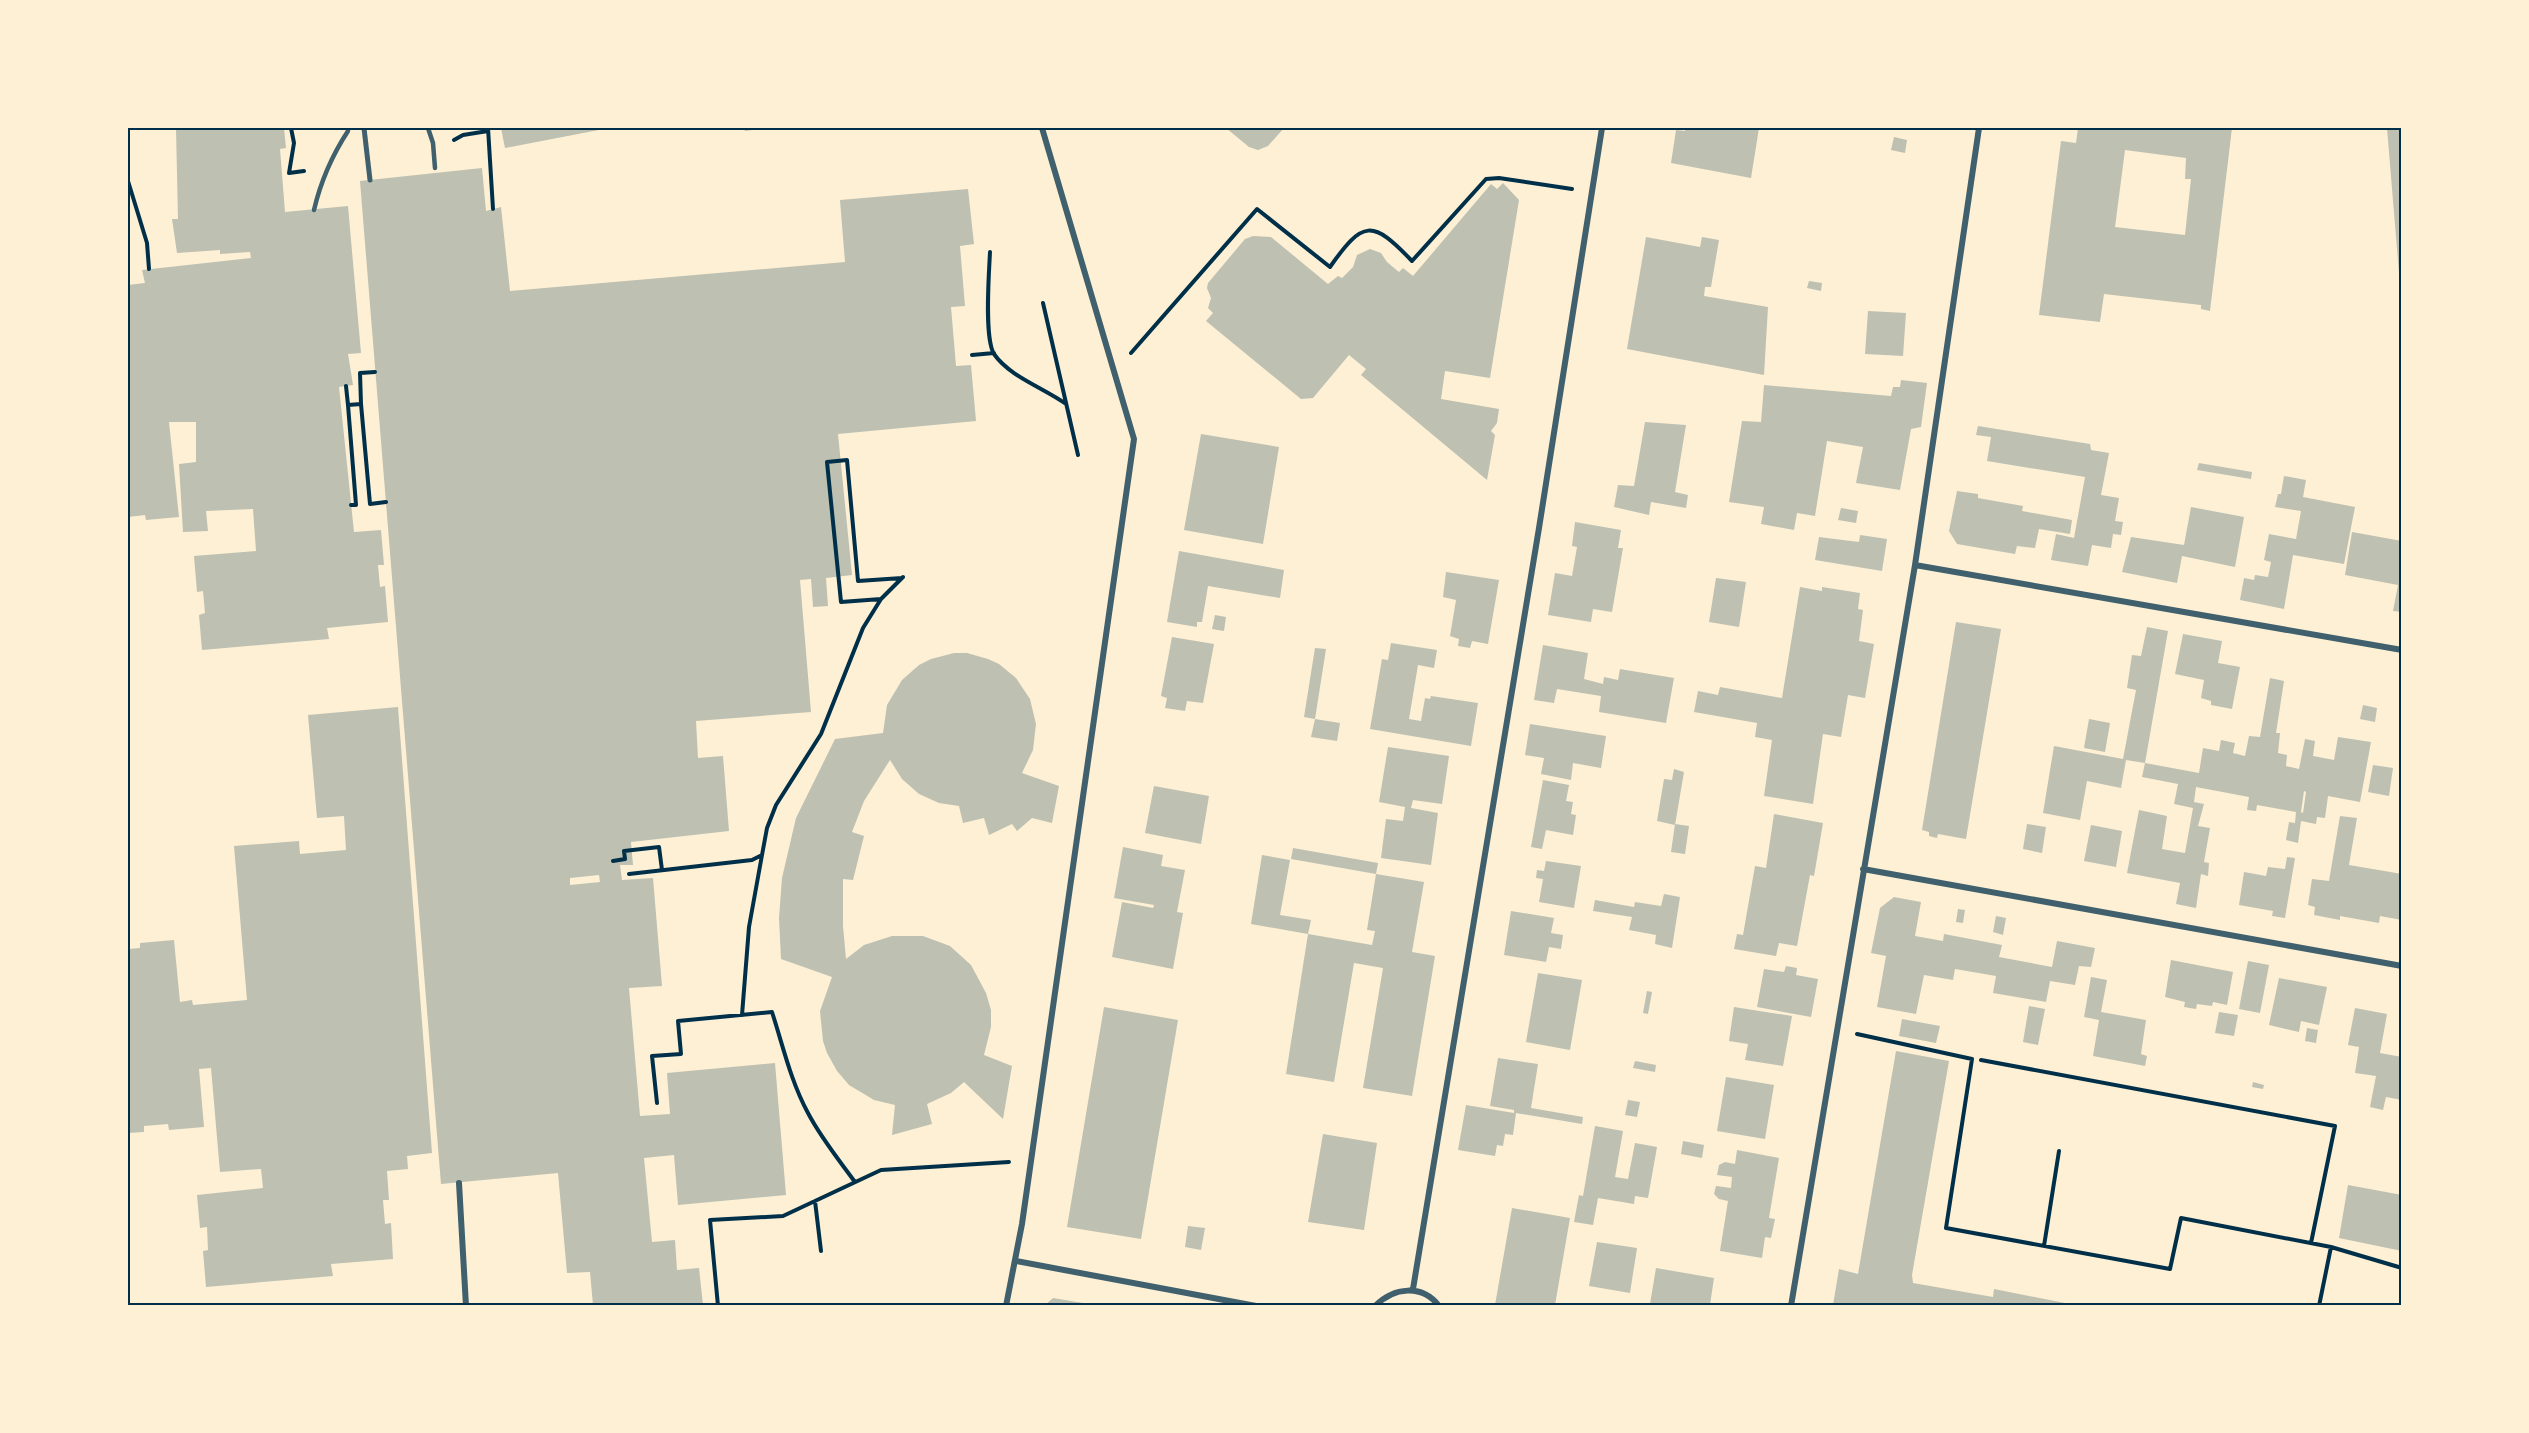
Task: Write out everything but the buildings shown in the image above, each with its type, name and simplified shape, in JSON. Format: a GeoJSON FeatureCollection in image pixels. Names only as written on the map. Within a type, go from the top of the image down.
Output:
{"type":"FeatureCollection","features":[{"type":"Feature","properties":{"kind":"street"},"geometry":{"type":"LineString","coordinates":[[364,128],[370,180]]}},
{"type":"Feature","properties":{"kind":"street"},"geometry":{"type":"LineString","coordinates":[[1006,1305],[1016,1261],[1134,439],[1042,128]]}},
{"type":"Feature","properties":{"kind":"street"},"geometry":{"type":"LineString","coordinates":[[1413,1289],[1535,551],[1602,128]]}},
{"type":"Feature","properties":{"kind":"street"},"geometry":{"type":"LineString","coordinates":[[1791,1305],[1915,566],[1979,128]]}},
{"type":"Feature","properties":{"kind":"street"},"geometry":{"type":"LineString","coordinates":[[1915,566],[2402,650]]}},
{"type":"Feature","properties":{"kind":"street"},"geometry":{"type":"LineString","coordinates":[[1863,869],[2402,966]]}},
{"type":"Feature","properties":{"kind":"street"},"geometry":{"type":"LineString","coordinates":[[459,1183],[466,1305]]}},
{"type":"Feature","properties":{"kind":"street"},"geometry":{"type":"LineString","coordinates":[[1016,1261],[1256,1305]]}},
{"type":"Feature","properties":{"kind":"street"},"geometry":{"type":"LineString","coordinates":[[1375,1305],[1393,1292],[1413,1289],[1433,1297],[1439,1305]]}},
{"type":"Feature","properties":{"kind":"lane"},"geometry":{"type":"LineString","coordinates":[[428,128],[434,150],[435,168]]}},
{"type":"Feature","properties":{"kind":"lane"},"geometry":{"type":"LineString","coordinates":[[314,210],[326,169],[348,132]]}},
{"type":"Feature","properties":{"kind":"path"},"geometry":{"type":"LineString","coordinates":[[291,128],[294,143],[289,173],[326,169]]}},
{"type":"Feature","properties":{"kind":"path"},"geometry":{"type":"LineString","coordinates":[[434,150],[463,135],[488,129],[493,209]]}},
{"type":"Feature","properties":{"kind":"path"},"geometry":{"type":"LineString","coordinates":[[1114,371],[1257,209],[1330,267],[1346,243],[1354,235],[1367,230],[1380,231],[1412,261],[1486,179],[1499,178],[1591,192]]}},
{"type":"Feature","properties":{"kind":"path"},"geometry":{"type":"LineString","coordinates":[[128,181],[147,243],[149,269]]}},
{"type":"Feature","properties":{"kind":"path"},"geometry":{"type":"LineString","coordinates":[[990,252],[989,323],[990,343],[994,353],[1022,378],[1066,404]]}},
{"type":"Feature","properties":{"kind":"path"},"geometry":{"type":"LineString","coordinates":[[1043,303],[1078,455]]}},
{"type":"Feature","properties":{"kind":"path"},"geometry":{"type":"LineString","coordinates":[[972,354],[994,353]]}},
{"type":"Feature","properties":{"kind":"path"},"geometry":{"type":"LineString","coordinates":[[375,372],[360,373],[361,404],[370,504],[386,502]]}},
{"type":"Feature","properties":{"kind":"path"},"geometry":{"type":"LineString","coordinates":[[346,386],[356,505],[351,506]]}},
{"type":"Feature","properties":{"kind":"path"},"geometry":{"type":"LineString","coordinates":[[348,405],[361,404]]}},
{"type":"Feature","properties":{"kind":"path"},"geometry":{"type":"LineString","coordinates":[[742,1015],[749,927],[767,828],[776,805],[821,734],[863,628],[881,599],[903,578],[858,581],[847,460],[827,462],[841,602],[881,599]]}},
{"type":"Feature","properties":{"kind":"path"},"geometry":{"type":"LineString","coordinates":[[613,861],[625,859],[624,851],[659,847],[662,870]]}},
{"type":"Feature","properties":{"kind":"path"},"geometry":{"type":"LineString","coordinates":[[629,874],[752,860],[762,855]]}},
{"type":"Feature","properties":{"kind":"path"},"geometry":{"type":"LineString","coordinates":[[657,1103],[652,1056],[681,1054],[678,1021],[772,1012],[807,1113],[855,1182]]}},
{"type":"Feature","properties":{"kind":"path"},"geometry":{"type":"LineString","coordinates":[[1836,1030],[1972,1059],[1946,1228],[2170,1269],[2181,1218],[2331,1247],[2402,1268]]}},
{"type":"Feature","properties":{"kind":"path"},"geometry":{"type":"LineString","coordinates":[[1981,1060],[2335,1126],[2311,1243]]}},
{"type":"Feature","properties":{"kind":"path"},"geometry":{"type":"LineString","coordinates":[[2044,1246],[2059,1151]]}},
{"type":"Feature","properties":{"kind":"path"},"geometry":{"type":"LineString","coordinates":[[718,1305],[710,1220],[783,1216],[881,1170],[1030,1161]]}},
{"type":"Feature","properties":{"kind":"path"},"geometry":{"type":"LineString","coordinates":[[815,1201],[820,1251]]}},
{"type":"Feature","properties":{"kind":"path"},"geometry":{"type":"LineString","coordinates":[[2319,1305],[2331,1247]]}}]}
